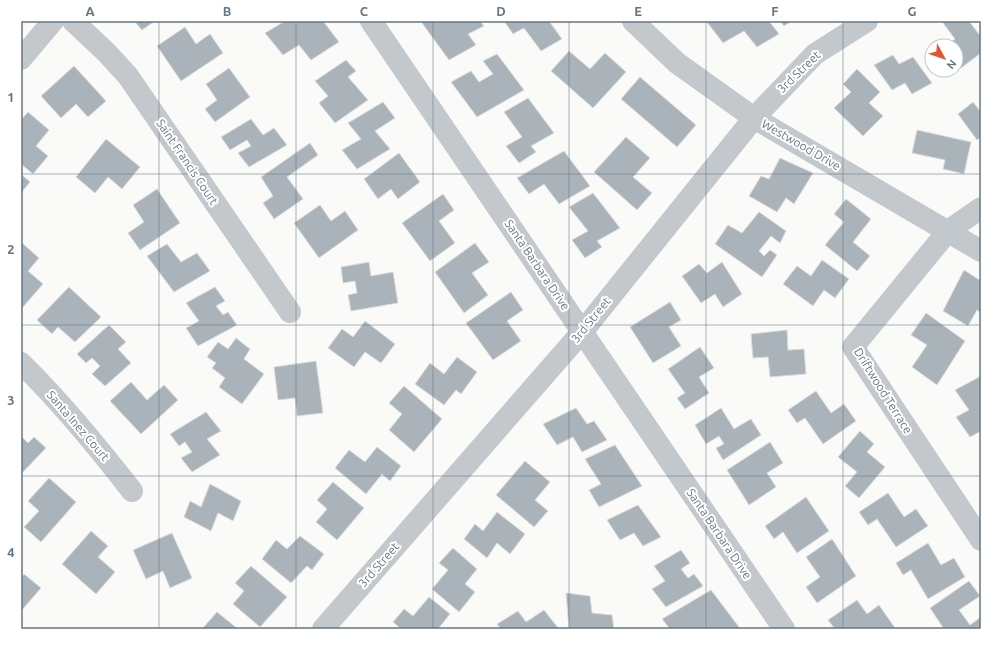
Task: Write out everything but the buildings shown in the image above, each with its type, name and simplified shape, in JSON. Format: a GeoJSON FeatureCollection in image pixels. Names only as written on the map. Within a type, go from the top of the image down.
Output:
{"type":"FeatureCollection","features":[{"type":"Feature","properties":{"kind":"street"},"geometry":{"type":"LineString","coordinates":[[21,59],[53,21]]}},
{"type":"Feature","properties":{"kind":"street","name":"Saint Francis Court"},"geometry":{"type":"LineString","coordinates":[[73,21],[107,53],[128,76],[290,312]]}},
{"type":"Feature","properties":{"kind":"street","name":"Santa Barbara Drive"},"geometry":{"type":"LineString","coordinates":[[371,21],[784,629]]}},
{"type":"Feature","properties":{"kind":"street","name":"Westwood Drive"},"geometry":{"type":"LineString","coordinates":[[633,21],[677,63],[754,118],[981,251]]}},
{"type":"Feature","properties":{"kind":"street","name":"3rd Street"},"geometry":{"type":"LineString","coordinates":[[323,629],[582,332],[754,118],[815,54],[866,21]]}},
{"type":"Feature","properties":{"kind":"street"},"geometry":{"type":"LineString","coordinates":[[948,231],[981,208]]}},
{"type":"Feature","properties":{"kind":"street","name":"Driftwood Terrace"},"geometry":{"type":"LineString","coordinates":[[948,231],[853,347],[981,540]]}},
{"type":"Feature","properties":{"kind":"street","name":"Santa Inez Court"},"geometry":{"type":"LineString","coordinates":[[21,363],[54,396],[98,447],[132,491]]}}]}
